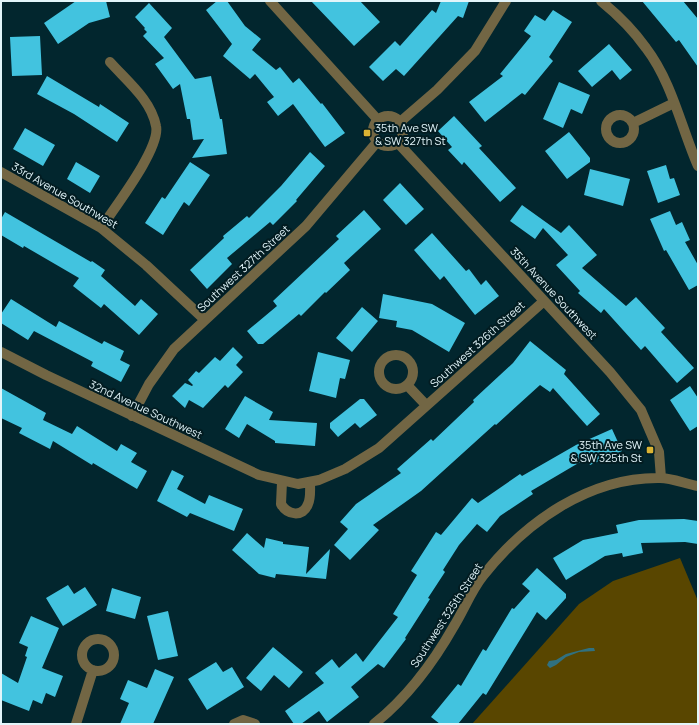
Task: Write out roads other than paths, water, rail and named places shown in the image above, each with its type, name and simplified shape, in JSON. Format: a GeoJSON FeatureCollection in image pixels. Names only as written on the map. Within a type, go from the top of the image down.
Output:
{"type":"FeatureCollection","features":[{"type":"Feature","properties":{"kind":"street"},"geometry":{"type":"LineString","coordinates":[[270,1],[378,120]]}},
{"type":"Feature","properties":{"kind":"street"},"geometry":{"type":"LineString","coordinates":[[400,122],[437,90],[475,51],[506,1]]}},
{"type":"Feature","properties":{"kind":"street"},"geometry":{"type":"LineString","coordinates":[[602,1],[646,48],[661,74],[674,103],[698,166]]}},
{"type":"Feature","properties":{"kind":"street"},"geometry":{"type":"LineString","coordinates":[[101,228],[151,151],[157,135],[155,122],[145,102],[110,62]]}},
{"type":"Feature","properties":{"kind":"street"},"geometry":{"type":"LineString","coordinates":[[633,122],[674,103]]}},
{"type":"Feature","properties":{"kind":"street"},"geometry":{"type":"LineString","coordinates":[[382,117],[392,117],[400,122],[403,130],[398,143],[390,146],[377,142],[373,133],[373,128],[378,120],[382,117]]}},
{"type":"Feature","properties":{"kind":"street","name":"Southwest 327th Street"},"geometry":{"type":"LineString","coordinates":[[132,416],[149,384],[174,349],[306,226],[377,142]]}},
{"type":"Feature","properties":{"kind":"street","name":"35th Avenue Southwest"},"geometry":{"type":"LineString","coordinates":[[398,143],[610,372],[641,410],[658,452],[661,478]]}},
{"type":"Feature","properties":{"kind":"street","name":"33rd Avenue Southwest"},"geometry":{"type":"LineString","coordinates":[[1,172],[101,228],[136,256],[205,320]]}},
{"type":"Feature","properties":{"kind":"street","name":"Southwest 326th Street"},"geometry":{"type":"LineString","coordinates":[[298,484],[319,480],[345,469],[379,448],[544,300]]}},
{"type":"Feature","properties":{"kind":"street","name":"32nd Avenue Southwest"},"geometry":{"type":"LineString","coordinates":[[1,352],[132,416],[259,475],[282,482],[298,484]]}},
{"type":"Feature","properties":{"kind":"street"},"geometry":{"type":"LineString","coordinates":[[407,385],[426,405]]}},
{"type":"Feature","properties":{"kind":"street","name":"Southwest 325th Street"},"geometry":{"type":"LineString","coordinates":[[374,724],[395,708],[423,674],[453,628],[482,577],[514,540],[548,513],[582,495],[621,482],[661,478],[698,486]]}},
{"type":"Feature","properties":{"kind":"street"},"geometry":{"type":"LineString","coordinates":[[282,482],[281,504],[288,512],[294,514],[305,510],[308,505],[310,482]]}},
{"type":"Feature","properties":{"kind":"street"},"geometry":{"type":"LineString","coordinates":[[76,724],[93,670]]}},
{"type":"Feature","properties":{"kind":"street"},"geometry":{"type":"LineString","coordinates":[[234,724],[243,720],[255,724]]}},
{"type":"Feature","properties":{"kind":"water"},"geometry":{"type":"Polygon","coordinates":[[[594,648],[595,651],[579,652],[566,657],[550,668],[547,665],[549,661],[556,660],[566,654],[594,648]]]}},
{"type":"Feature","properties":{"kind":"place","name":"35th Ave SW & SW 327th St"},"geometry":{"type":"Point","coordinates":[367,133]}},
{"type":"Feature","properties":{"kind":"place","name":"35th Ave SW & SW 325th St"},"geometry":{"type":"Point","coordinates":[650,450]}}]}
